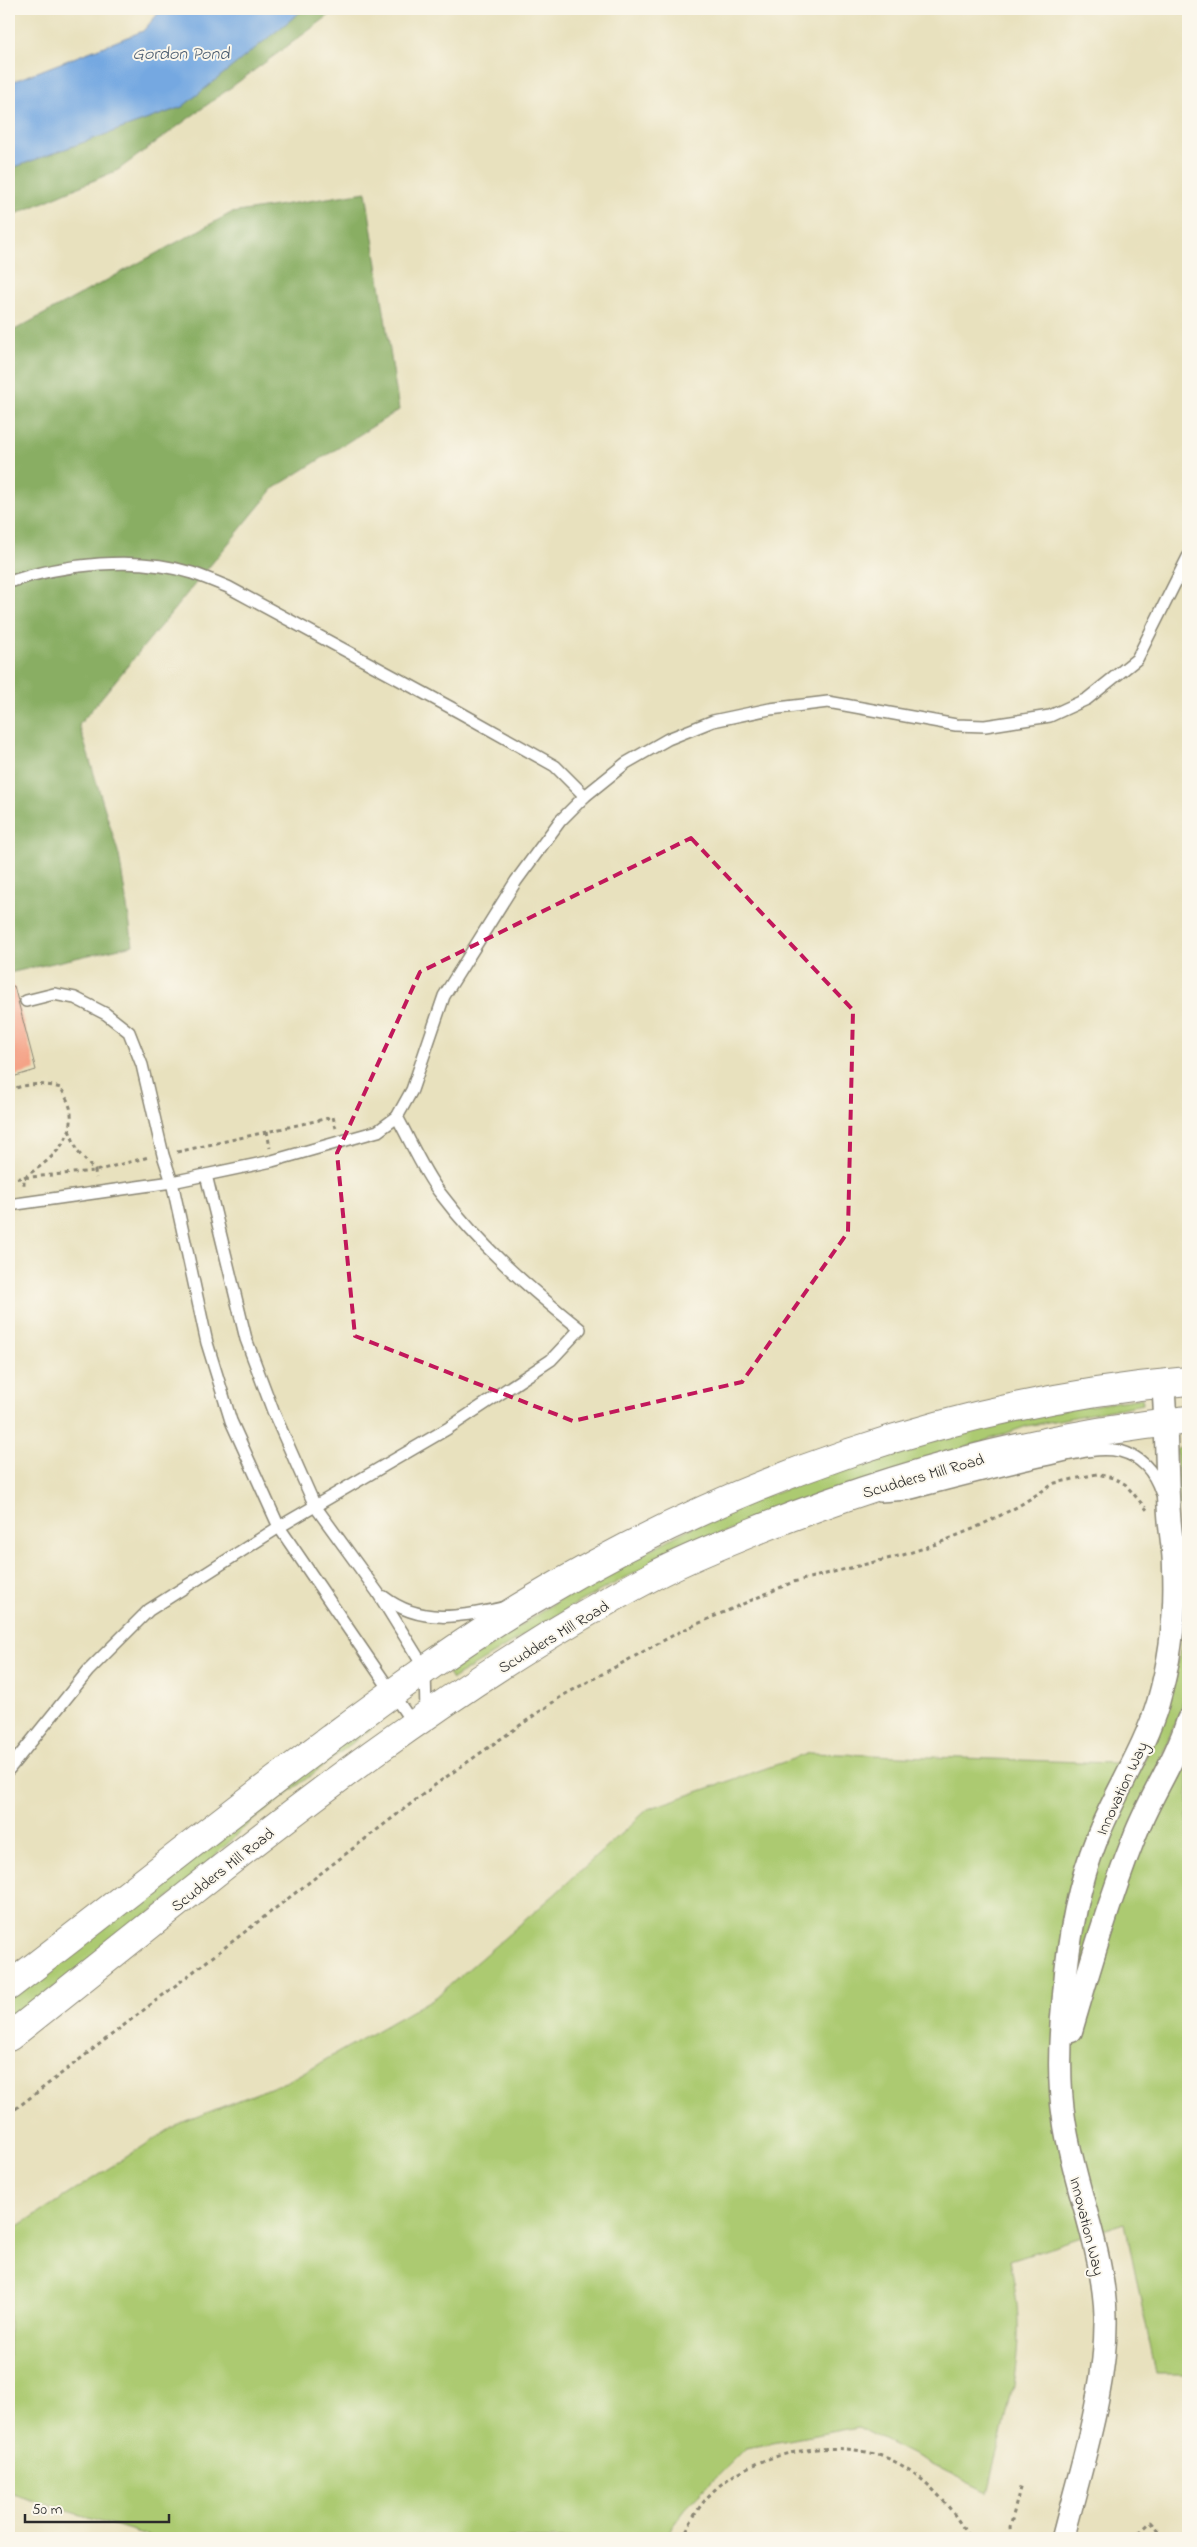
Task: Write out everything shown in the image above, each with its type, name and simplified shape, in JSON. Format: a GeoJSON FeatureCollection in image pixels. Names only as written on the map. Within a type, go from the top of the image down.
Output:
{"type":"FeatureCollection","features":[{"type":"Feature","properties":{"kind":"main road"},"geometry":{"type":"LineString","coordinates":[[9,1986],[393,1692],[528,1602],[579,1573],[688,1517],[828,1460],[914,1434],[1027,1405],[1175,1383]]}},
{"type":"Feature","properties":{"kind":"main road","name":"Scudders Mill Road"},"geometry":{"type":"LineString","coordinates":[[9,2037],[259,1840],[420,1722],[525,1651],[656,1574],[789,1517],[851,1495],[1015,1448],[1086,1434],[1177,1421]]}},
{"type":"Feature","properties":{"kind":"street","name":"Innovation Way"},"geometry":{"type":"LineString","coordinates":[[1063,2538],[1100,2386],[1105,2308],[1099,2259],[1064,2120],[1061,2092],[1064,1996],[1075,1909],[1088,1861],[1106,1817],[1142,1744],[1157,1705],[1168,1664],[1175,1616],[1174,1565],[1169,1515],[1177,1421],[1175,1383]]}},
{"type":"Feature","properties":{"kind":"street","name":"Innovation Way"},"geometry":{"type":"LineString","coordinates":[[1062,2061],[1095,1949],[1134,1837],[1168,1768],[1188,1720]]}},
{"type":"Feature","properties":{"kind":"street"},"geometry":{"type":"LineString","coordinates":[[1088,1861],[1122,1873]]}},
{"type":"Feature","properties":{"kind":"lane"},"geometry":{"type":"LineString","coordinates":[[9,1205],[172,1182],[327,1147],[378,1131],[397,1117],[412,1090],[444,996],[516,881],[560,821],[585,796],[626,763],[668,739],[714,721],[770,709],[828,702],[956,725],[985,726],[1050,716],[1087,699],[1137,659],[1188,557]]}},
{"type":"Feature","properties":{"kind":"lane"},"geometry":{"type":"LineString","coordinates":[[9,582],[76,566],[141,564],[191,572],[228,587],[467,716],[555,766],[585,796]]}},
{"type":"Feature","properties":{"kind":"lane"},"geometry":{"type":"LineString","coordinates":[[26,1001],[54,994],[75,998],[106,1014],[129,1032],[142,1065],[172,1182],[207,1343],[231,1421],[279,1526],[393,1692],[420,1722]]}},
{"type":"Feature","properties":{"kind":"lane"},"geometry":{"type":"LineString","coordinates":[[9,1769],[88,1671],[149,1610],[279,1526],[446,1429],[505,1388],[551,1360],[580,1329],[514,1274],[480,1240],[439,1192],[397,1117]]}},
{"type":"Feature","properties":{"kind":"lane"},"geometry":{"type":"LineString","coordinates":[[206,1175],[246,1339],[273,1411],[315,1506],[378,1593],[426,1669],[420,1722]]}},
{"type":"Feature","properties":{"kind":"lane"},"geometry":{"type":"LineString","coordinates":[[851,1495],[889,1496],[908,1494],[1016,1466],[1071,1454],[1108,1449],[1134,1456],[1152,1471],[1169,1515]]}},
{"type":"Feature","properties":{"kind":"lane"},"geometry":{"type":"LineString","coordinates":[[378,1593],[395,1606],[413,1613],[446,1618],[528,1602]]}},
{"type":"Feature","properties":{"kind":"lane"},"geometry":{"type":"LineString","coordinates":[[220,2538],[234,2538]]}},
{"type":"Feature","properties":{"kind":"path"},"geometry":{"type":"LineString","coordinates":[[9,1091],[17,1087],[33,1084],[50,1084],[61,1088],[72,1114],[69,1130],[52,1157],[24,1178]]}},
{"type":"Feature","properties":{"kind":"path"},"geometry":{"type":"LineString","coordinates":[[69,1130],[78,1152],[95,1171]]}},
{"type":"Feature","properties":{"kind":"path"},"geometry":{"type":"LineString","coordinates":[[9,2114],[447,1777],[562,1696],[681,1631],[794,1582],[903,1555],[939,1543],[1017,1507],[1055,1483],[1097,1474],[1113,1478],[1125,1484],[1155,1516],[1169,1515]]}},
{"type":"Feature","properties":{"kind":"path"},"geometry":{"type":"LineString","coordinates":[[683,2538],[703,2502],[720,2485],[740,2472],[781,2454],[829,2448],[855,2450],[883,2457],[906,2467],[945,2503],[969,2538]]}},
{"type":"Feature","properties":{"kind":"path"},"geometry":{"type":"LineString","coordinates":[[1010,2538],[1010,2528],[1021,2484]]}},
{"type":"Feature","properties":{"kind":"path"},"geometry":{"type":"LineString","coordinates":[[1133,2538],[1151,2522],[1166,2538]]}},
{"type":"Feature","properties":{"kind":"highlighted area"},"geometry":{"type":"Polygon","coordinates":[[[691,838],[853,1010],[848,1232],[742,1382],[573,1421],[355,1336],[337,1153],[420,972],[691,838]]]}},
{"type":"Feature","properties":{"kind":"green space"},"geometry":{"type":"Polygon","coordinates":[[[304,9],[338,9],[118,170],[9,217],[9,169],[182,107],[304,9]]]}},
{"type":"Feature","properties":{"kind":"green space"},"geometry":{"type":"Polygon","coordinates":[[[366,192],[399,410],[274,488],[79,725],[119,855],[133,945],[9,973],[9,333],[231,213],[366,192]]]}},
{"type":"Feature","properties":{"kind":"green space"},"geometry":{"type":"Polygon","coordinates":[[[1142,1398],[1143,1404],[1027,1426],[688,1545],[579,1602],[452,1679],[448,1673],[570,1593],[720,1512],[892,1451],[1055,1411],[1142,1398]]]}},
{"type":"Feature","properties":{"kind":"green space"},"geometry":{"type":"Polygon","coordinates":[[[1185,1448],[1188,1453],[1188,1508],[1180,1509],[1176,1450],[1185,1448]]]}},
{"type":"Feature","properties":{"kind":"green space"},"geometry":{"type":"Polygon","coordinates":[[[1188,1516],[1188,1680],[1181,1709],[1158,1765],[1188,1766],[1188,2374],[1156,2374],[1125,2223],[1010,2260],[1017,2308],[1017,2357],[1007,2415],[987,2492],[858,2427],[746,2448],[685,2509],[664,2538],[157,2538],[9,2493],[9,2232],[178,2124],[288,2081],[436,1997],[554,1895],[648,1809],[810,1753],[1142,1764],[1165,1711],[1176,1670],[1183,1627],[1184,1605],[1180,1517],[1188,1516]]]}},
{"type":"Feature","properties":{"kind":"green space"},"geometry":{"type":"Polygon","coordinates":[[[379,1713],[383,1719],[247,1825],[184,1886],[9,2022],[9,1999],[379,1713]]]}},
{"type":"Feature","properties":{"kind":"water","name":"Gordon Pond"},"geometry":{"type":"Polygon","coordinates":[[[162,9],[304,9],[182,107],[9,169],[9,83],[143,31],[162,9]]]}},
{"type":"Feature","properties":{"kind":"building"},"geometry":{"type":"Polygon","coordinates":[[[14,986],[36,1070],[9,1078],[9,987],[14,986]]]}}]}
